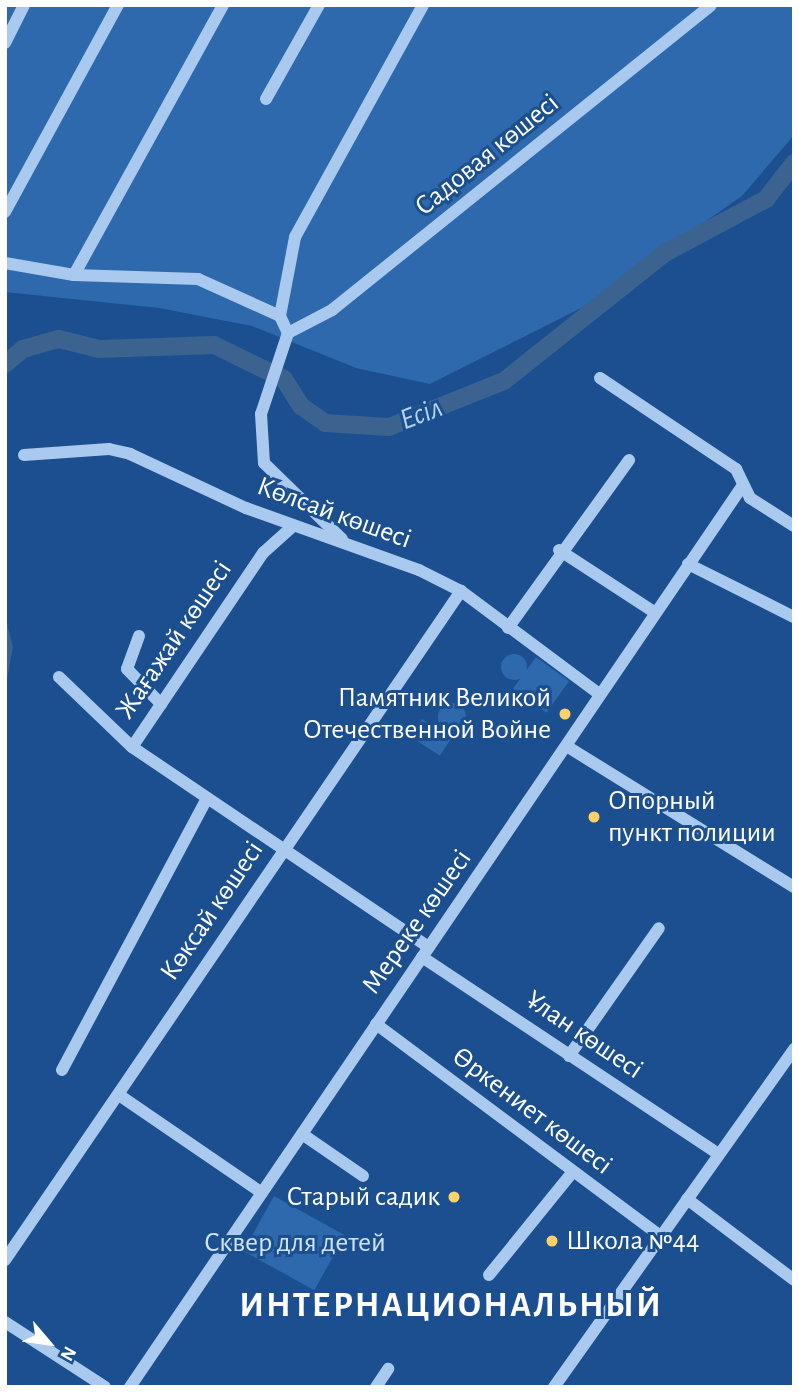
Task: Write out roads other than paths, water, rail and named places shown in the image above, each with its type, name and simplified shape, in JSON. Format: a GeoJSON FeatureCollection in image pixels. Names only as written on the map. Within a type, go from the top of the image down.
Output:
{"type":"FeatureCollection","features":[{"type":"Feature","properties":{"kind":"street"},"geometry":{"type":"LineString","coordinates":[[5,43],[24,5]]}},
{"type":"Feature","properties":{"kind":"street"},"geometry":{"type":"LineString","coordinates":[[5,212],[118,5]]}},
{"type":"Feature","properties":{"kind":"street"},"geometry":{"type":"LineString","coordinates":[[74,275],[223,5]]}},
{"type":"Feature","properties":{"kind":"street"},"geometry":{"type":"LineString","coordinates":[[266,99],[319,5]]}},
{"type":"Feature","properties":{"kind":"street"},"geometry":{"type":"LineString","coordinates":[[345,541],[264,463],[258,440],[266,392],[288,334],[280,316],[295,237],[423,5]]}},
{"type":"Feature","properties":{"kind":"street","name":"Садовая көшесі"},"geometry":{"type":"LineString","coordinates":[[288,334],[332,310],[711,5]]}},
{"type":"Feature","properties":{"kind":"street"},"geometry":{"type":"LineString","coordinates":[[5,263],[74,275],[198,279],[280,316]]}},
{"type":"Feature","properties":{"kind":"street"},"geometry":{"type":"LineString","coordinates":[[600,378],[736,469],[750,498],[794,526]]}},
{"type":"Feature","properties":{"kind":"street","name":"Көлсай көшесі"},"geometry":{"type":"LineString","coordinates":[[23,455],[109,449],[130,454],[293,526],[345,541],[461,591],[599,694]]}},
{"type":"Feature","properties":{"kind":"street"},"geometry":{"type":"LineString","coordinates":[[508,628],[559,550],[629,460]]}},
{"type":"Feature","properties":{"kind":"street","name":"Мереке көшесі"},"geometry":{"type":"LineString","coordinates":[[130,1387],[568,747],[599,694],[743,485]]}},
{"type":"Feature","properties":{"kind":"street","name":"Жағажай көшесі"},"geometry":{"type":"LineString","coordinates":[[285,847],[132,747],[263,553],[293,526]]}},
{"type":"Feature","properties":{"kind":"street"},"geometry":{"type":"LineString","coordinates":[[559,550],[654,612]]}},
{"type":"Feature","properties":{"kind":"street"},"geometry":{"type":"LineString","coordinates":[[688,564],[794,617]]}},
{"type":"Feature","properties":{"kind":"street","name":"Көксай көшесі"},"geometry":{"type":"LineString","coordinates":[[5,1260],[461,591]]}},
{"type":"Feature","properties":{"kind":"street"},"geometry":{"type":"LineString","coordinates":[[139,636],[127,669],[161,704]]}},
{"type":"Feature","properties":{"kind":"street"},"geometry":{"type":"LineString","coordinates":[[59,677],[132,747]]}},
{"type":"Feature","properties":{"kind":"street"},"geometry":{"type":"LineString","coordinates":[[568,747],[794,887]]}},
{"type":"Feature","properties":{"kind":"street"},"geometry":{"type":"LineString","coordinates":[[62,1070],[208,799]]}},
{"type":"Feature","properties":{"kind":"street","name":"Ұлан көшесі"},"geometry":{"type":"LineString","coordinates":[[285,847],[569,1056],[719,1154]]}},
{"type":"Feature","properties":{"kind":"street"},"geometry":{"type":"LineString","coordinates":[[569,1056],[659,928]]}},
{"type":"Feature","properties":{"kind":"street","name":"Өркениет көшесі"},"geometry":{"type":"LineString","coordinates":[[376,1024],[572,1173],[659,1235]]}},
{"type":"Feature","properties":{"kind":"street"},"geometry":{"type":"LineString","coordinates":[[554,1387],[659,1235],[794,1049]]}},
{"type":"Feature","properties":{"kind":"street"},"geometry":{"type":"LineString","coordinates":[[119,1095],[261,1193]]}},
{"type":"Feature","properties":{"kind":"street"},"geometry":{"type":"LineString","coordinates":[[302,1134],[363,1176]]}},
{"type":"Feature","properties":{"kind":"street"},"geometry":{"type":"LineString","coordinates":[[489,1275],[572,1173]]}},
{"type":"Feature","properties":{"kind":"street"},"geometry":{"type":"LineString","coordinates":[[687,1199],[794,1280]]}},
{"type":"Feature","properties":{"kind":"street"},"geometry":{"type":"LineString","coordinates":[[5,1322],[105,1387]]}},
{"type":"Feature","properties":{"kind":"street"},"geometry":{"type":"LineString","coordinates":[[376,1387],[388,1369]]}},
{"type":"Feature","properties":{"kind":"waterway","name":"Есіл"},"geometry":{"type":"LineString","coordinates":[[5,364],[23,349],[59,339],[99,349],[214,345],[284,379],[301,406],[325,423],[389,427],[504,381],[665,253],[766,199],[794,163]]}},
{"type":"Feature","properties":{"kind":"place","name":"Памятник Великой Отечественной Войне"},"geometry":{"type":"Point","coordinates":[565,714]}},
{"type":"Feature","properties":{"kind":"place","name":"Опорный пункт полиции"},"geometry":{"type":"Point","coordinates":[594,817]}},
{"type":"Feature","properties":{"kind":"place","name":"Старый садик"},"geometry":{"type":"Point","coordinates":[454,1197]}},
{"type":"Feature","properties":{"kind":"place","name":"Школа №44"},"geometry":{"type":"Point","coordinates":[552,1241]}},
{"type":"Feature","properties":{"kind":"district","name":"ИНТЕРНАЦИОНАЛЬНЫЙ"},"geometry":{"type":"Point","coordinates":[451,1306]}},
{"type":"Feature","properties":{"kind":"park label","name":"Сквер для детей"},"geometry":{"type":"Point","coordinates":[295,1243]}}]}
